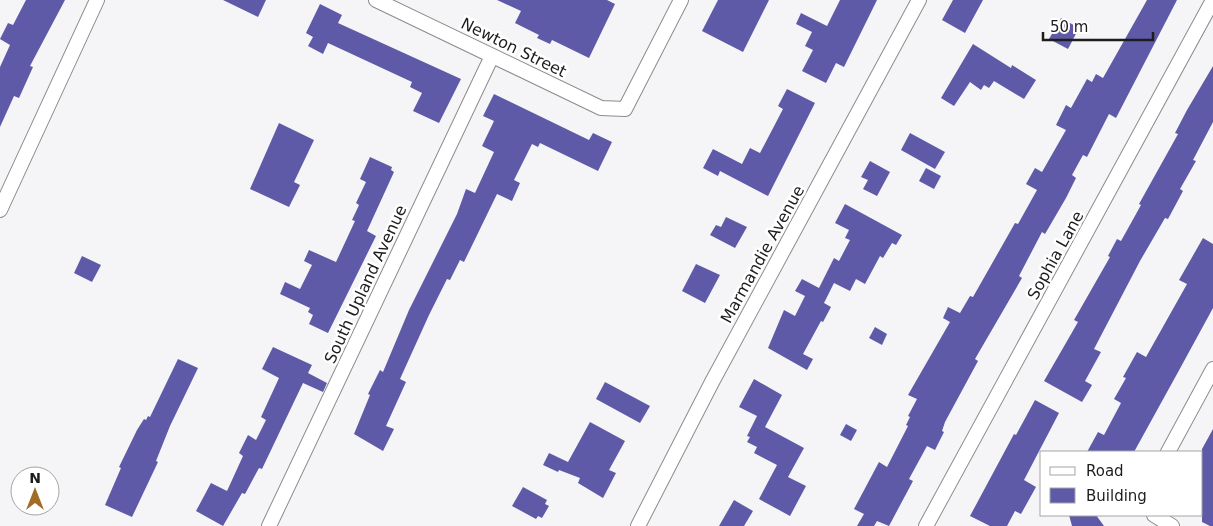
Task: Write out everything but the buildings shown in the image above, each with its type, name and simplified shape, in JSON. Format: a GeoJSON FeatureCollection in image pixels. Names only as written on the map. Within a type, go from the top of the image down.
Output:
{"type":"FeatureCollection","features":[{"type":"Feature","properties":{"kind":"street"},"geometry":{"type":"LineString","coordinates":[[0,210],[97,0]]}},
{"type":"Feature","properties":{"kind":"street","name":"Newton Street"},"geometry":{"type":"LineString","coordinates":[[376,0],[601,108],[610,109],[625,109],[681,0]]}},
{"type":"Feature","properties":{"kind":"street","name":"Marmandie Avenue"},"geometry":{"type":"LineString","coordinates":[[638,526],[712,382],[919,0]]}},
{"type":"Feature","properties":{"kind":"street","name":"Sophia Lane"},"geometry":{"type":"LineString","coordinates":[[926,526],[1212,0]]}},
{"type":"Feature","properties":{"kind":"street","name":"South Upland Avenue"},"geometry":{"type":"LineString","coordinates":[[269,526],[492,56]]}},
{"type":"Feature","properties":{"kind":"street"},"geometry":{"type":"LineString","coordinates":[[1169,451],[1213,369]]}},
{"type":"Feature","properties":{"kind":"street"},"geometry":{"type":"LineString","coordinates":[[1156,516],[1172,526]]}}]}
